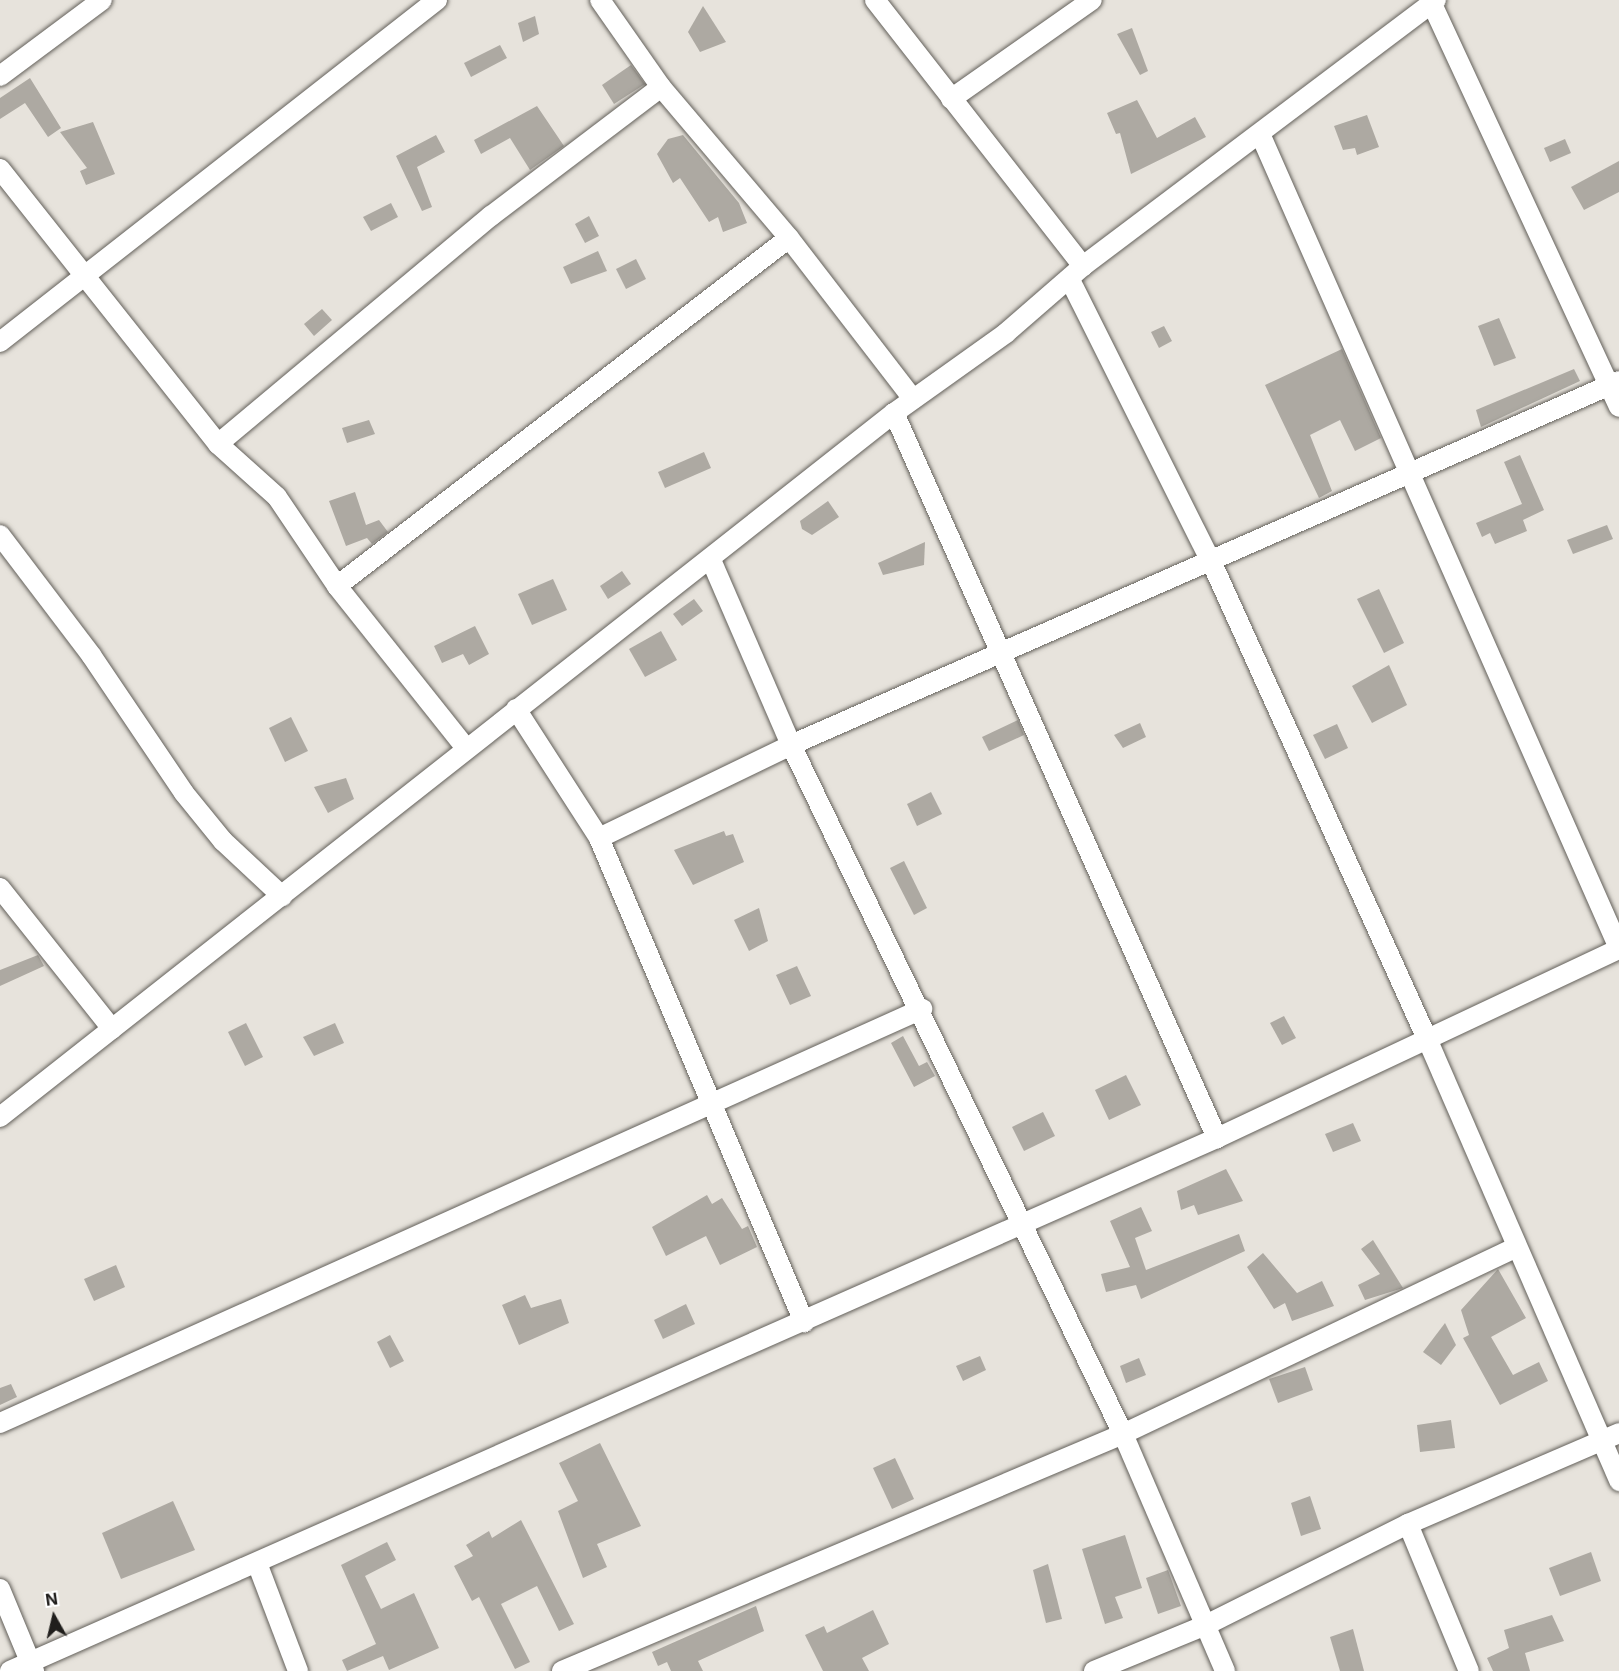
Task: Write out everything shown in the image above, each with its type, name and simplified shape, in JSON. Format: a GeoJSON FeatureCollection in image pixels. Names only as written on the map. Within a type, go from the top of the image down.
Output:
{"type":"FeatureCollection","features":[{"type":"Feature","properties":{"kind":"street"},"geometry":{"type":"LineString","coordinates":[[0,76],[102,0]]}},
{"type":"Feature","properties":{"kind":"street"},"geometry":{"type":"LineString","coordinates":[[0,342],[437,0]]}},
{"type":"Feature","properties":{"kind":"street"},"geometry":{"type":"LineString","coordinates":[[600,0],[661,87],[789,238],[913,399]]}},
{"type":"Feature","properties":{"kind":"street"},"geometry":{"type":"LineString","coordinates":[[875,0],[1083,266]]}},
{"type":"Feature","properties":{"kind":"street"},"geometry":{"type":"LineString","coordinates":[[951,99],[1092,0]]}},
{"type":"Feature","properties":{"kind":"street"},"geometry":{"type":"LineString","coordinates":[[0,1117],[282,896],[465,747],[711,561],[894,413],[1071,282],[1083,266],[1261,136],[1434,2],[1614,383],[1619,407]]}},
{"type":"Feature","properties":{"kind":"street"},"geometry":{"type":"LineString","coordinates":[[218,444],[490,216],[661,87]]}},
{"type":"Feature","properties":{"kind":"street"},"geometry":{"type":"LineString","coordinates":[[10,1671],[32,1667],[258,1563],[1217,1138],[1428,1041],[1619,948],[1261,136]]}},
{"type":"Feature","properties":{"kind":"street"},"geometry":{"type":"LineString","coordinates":[[0,169],[218,444],[277,497],[337,586],[465,747]]}},
{"type":"Feature","properties":{"kind":"street"},"geometry":{"type":"LineString","coordinates":[[337,586],[789,238]]}},
{"type":"Feature","properties":{"kind":"street"},"geometry":{"type":"LineString","coordinates":[[1071,282],[1211,561],[1428,1041],[1516,1247],[1610,1437],[1619,1481]]}},
{"type":"Feature","properties":{"kind":"street"},"geometry":{"type":"LineString","coordinates":[[599,838],[791,745],[1000,652],[1411,475],[1614,383]]}},
{"type":"Feature","properties":{"kind":"street"},"geometry":{"type":"LineString","coordinates":[[894,413],[1217,1138]]}},
{"type":"Feature","properties":{"kind":"street"},"geometry":{"type":"LineString","coordinates":[[0,535],[91,656],[184,793],[223,841],[282,896]]}},
{"type":"Feature","properties":{"kind":"street"},"geometry":{"type":"LineString","coordinates":[[711,561],[791,745],[922,1009],[1123,1434],[1226,1671]]}},
{"type":"Feature","properties":{"kind":"street"},"geometry":{"type":"LineString","coordinates":[[516,709],[599,838],[714,1102],[804,1322]]}},
{"type":"Feature","properties":{"kind":"street"},"geometry":{"type":"LineString","coordinates":[[0,888],[112,1029]]}},
{"type":"Feature","properties":{"kind":"street"},"geometry":{"type":"LineString","coordinates":[[0,1423],[922,1009]]}},
{"type":"Feature","properties":{"kind":"street"},"geometry":{"type":"LineString","coordinates":[[562,1671],[1123,1434],[1516,1247]]}},
{"type":"Feature","properties":{"kind":"street"},"geometry":{"type":"LineString","coordinates":[[1094,1671],[1206,1624],[1407,1524],[1610,1437]]}},
{"type":"Feature","properties":{"kind":"street"},"geometry":{"type":"LineString","coordinates":[[1407,1524],[1469,1671]]}},
{"type":"Feature","properties":{"kind":"street"},"geometry":{"type":"LineString","coordinates":[[258,1563],[298,1671]]}},
{"type":"Feature","properties":{"kind":"street"},"geometry":{"type":"LineString","coordinates":[[0,1589],[32,1667]]}},
{"type":"Feature","properties":{"kind":"building"},"geometry":{"type":"Polygon","coordinates":[[[703,6],[726,42],[700,52],[688,32],[703,6]]]}},
{"type":"Feature","properties":{"kind":"building"},"geometry":{"type":"Polygon","coordinates":[[[535,16],[539,34],[523,42],[518,23],[535,16]]]}},
{"type":"Feature","properties":{"kind":"building"},"geometry":{"type":"Polygon","coordinates":[[[1132,28],[1148,71],[1140,75],[1117,34],[1132,28]]]}},
{"type":"Feature","properties":{"kind":"building"},"geometry":{"type":"Polygon","coordinates":[[[500,45],[507,58],[471,77],[464,63],[500,45]]]}},
{"type":"Feature","properties":{"kind":"building"},"geometry":{"type":"Polygon","coordinates":[[[631,65],[645,84],[614,104],[602,85],[631,65]]]}},
{"type":"Feature","properties":{"kind":"building"},"geometry":{"type":"Polygon","coordinates":[[[30,78],[61,128],[48,137],[25,103],[0,119],[0,98],[30,78]]]}},
{"type":"Feature","properties":{"kind":"building"},"geometry":{"type":"Polygon","coordinates":[[[1137,100],[1157,138],[1195,117],[1206,137],[1131,174],[1120,133],[1116,134],[1107,113],[1137,100]]]}},
{"type":"Feature","properties":{"kind":"building"},"geometry":{"type":"Polygon","coordinates":[[[537,106],[564,146],[530,170],[510,138],[481,154],[474,140],[537,106]]]}},
{"type":"Feature","properties":{"kind":"building"},"geometry":{"type":"Polygon","coordinates":[[[1367,115],[1379,147],[1357,155],[1355,148],[1343,150],[1334,126],[1367,115]]]}},
{"type":"Feature","properties":{"kind":"building"},"geometry":{"type":"Polygon","coordinates":[[[93,122],[115,174],[86,185],[80,171],[87,168],[60,132],[93,122]]]}},
{"type":"Feature","properties":{"kind":"building"},"geometry":{"type":"Polygon","coordinates":[[[436,135],[445,152],[417,167],[432,207],[422,211],[396,156],[436,135]]]}},
{"type":"Feature","properties":{"kind":"building"},"geometry":{"type":"Polygon","coordinates":[[[683,135],[739,203],[747,223],[723,232],[718,217],[709,222],[680,178],[673,183],[657,154],[668,139],[683,135]]]}},
{"type":"Feature","properties":{"kind":"building"},"geometry":{"type":"Polygon","coordinates":[[[1565,139],[1571,153],[1550,162],[1544,148],[1565,139]]]}},
{"type":"Feature","properties":{"kind":"building"},"geometry":{"type":"Polygon","coordinates":[[[1619,161],[1619,192],[1584,210],[1571,187],[1619,161]]]}},
{"type":"Feature","properties":{"kind":"building"},"geometry":{"type":"Polygon","coordinates":[[[391,203],[398,217],[371,231],[363,217],[391,203]]]}},
{"type":"Feature","properties":{"kind":"building"},"geometry":{"type":"Polygon","coordinates":[[[589,216],[599,236],[585,243],[575,224],[589,216]]]}},
{"type":"Feature","properties":{"kind":"building"},"geometry":{"type":"Polygon","coordinates":[[[598,251],[607,271],[571,284],[563,267],[598,251]]]}},
{"type":"Feature","properties":{"kind":"building"},"geometry":{"type":"Polygon","coordinates":[[[636,259],[646,279],[626,289],[616,269],[636,259]]]}},
{"type":"Feature","properties":{"kind":"building"},"geometry":{"type":"Polygon","coordinates":[[[322,309],[332,320],[314,336],[304,324],[322,309]]]}},
{"type":"Feature","properties":{"kind":"building"},"geometry":{"type":"Polygon","coordinates":[[[1499,318],[1516,358],[1494,366],[1478,326],[1499,318]]]}},
{"type":"Feature","properties":{"kind":"building"},"geometry":{"type":"Polygon","coordinates":[[[1164,326],[1172,341],[1159,348],[1151,332],[1164,326]]]}},
{"type":"Feature","properties":{"kind":"building"},"geometry":{"type":"Polygon","coordinates":[[[1342,349],[1381,438],[1355,451],[1340,420],[1310,435],[1332,491],[1319,498],[1265,385],[1342,349]]]}},
{"type":"Feature","properties":{"kind":"building"},"geometry":{"type":"Polygon","coordinates":[[[1574,369],[1580,381],[1481,427],[1476,410],[1574,369]]]}},
{"type":"Feature","properties":{"kind":"building"},"geometry":{"type":"Polygon","coordinates":[[[369,420],[375,434],[347,443],[342,428],[369,420]]]}},
{"type":"Feature","properties":{"kind":"building"},"geometry":{"type":"Polygon","coordinates":[[[704,452],[711,468],[665,488],[658,472],[704,452]]]}},
{"type":"Feature","properties":{"kind":"building"},"geometry":{"type":"Polygon","coordinates":[[[1520,455],[1544,510],[1523,520],[1527,531],[1495,544],[1490,533],[1482,537],[1476,523],[1522,504],[1504,462],[1520,455]]]}},
{"type":"Feature","properties":{"kind":"building"},"geometry":{"type":"Polygon","coordinates":[[[355,492],[366,525],[379,520],[388,532],[372,544],[367,538],[346,546],[329,501],[355,492]]]}},
{"type":"Feature","properties":{"kind":"building"},"geometry":{"type":"Polygon","coordinates":[[[828,501],[839,517],[812,535],[802,529],[800,521],[828,501]]]}},
{"type":"Feature","properties":{"kind":"building"},"geometry":{"type":"Polygon","coordinates":[[[1607,525],[1613,539],[1573,554],[1567,540],[1607,525]]]}},
{"type":"Feature","properties":{"kind":"building"},"geometry":{"type":"Polygon","coordinates":[[[925,542],[924,565],[883,575],[878,563],[925,542]]]}},
{"type":"Feature","properties":{"kind":"building"},"geometry":{"type":"Polygon","coordinates":[[[622,571],[631,584],[608,599],[600,586],[622,571]]]}},
{"type":"Feature","properties":{"kind":"building"},"geometry":{"type":"Polygon","coordinates":[[[553,579],[567,610],[532,625],[518,594],[553,579]]]}},
{"type":"Feature","properties":{"kind":"building"},"geometry":{"type":"Polygon","coordinates":[[[1379,589],[1404,643],[1384,653],[1357,599],[1379,589]]]}},
{"type":"Feature","properties":{"kind":"building"},"geometry":{"type":"Polygon","coordinates":[[[694,599],[703,611],[682,626],[673,614],[694,599]]]}},
{"type":"Feature","properties":{"kind":"building"},"geometry":{"type":"Polygon","coordinates":[[[475,626],[489,654],[469,665],[463,654],[442,663],[434,646],[475,626]]]}},
{"type":"Feature","properties":{"kind":"building"},"geometry":{"type":"Polygon","coordinates":[[[661,631],[677,660],[645,677],[629,649],[661,631]]]}},
{"type":"Feature","properties":{"kind":"building"},"geometry":{"type":"Polygon","coordinates":[[[1389,665],[1407,705],[1372,723],[1352,686],[1389,665]]]}},
{"type":"Feature","properties":{"kind":"building"},"geometry":{"type":"Polygon","coordinates":[[[291,717],[308,751],[285,762],[269,728],[291,717]]]}},
{"type":"Feature","properties":{"kind":"building"},"geometry":{"type":"Polygon","coordinates":[[[1018,720],[1024,735],[989,751],[982,737],[1018,720]]]}},
{"type":"Feature","properties":{"kind":"building"},"geometry":{"type":"Polygon","coordinates":[[[1140,723],[1146,737],[1123,748],[1114,735],[1140,723]]]}},
{"type":"Feature","properties":{"kind":"building"},"geometry":{"type":"Polygon","coordinates":[[[1337,724],[1348,748],[1325,759],[1313,735],[1337,724]]]}},
{"type":"Feature","properties":{"kind":"building"},"geometry":{"type":"Polygon","coordinates":[[[346,778],[354,799],[328,813],[314,787],[346,778]]]}},
{"type":"Feature","properties":{"kind":"building"},"geometry":{"type":"Polygon","coordinates":[[[931,792],[942,814],[917,826],[907,804],[931,792]]]}},
{"type":"Feature","properties":{"kind":"building"},"geometry":{"type":"Polygon","coordinates":[[[724,831],[726,836],[733,834],[744,862],[693,885],[674,850],[724,831]]]}},
{"type":"Feature","properties":{"kind":"building"},"geometry":{"type":"Polygon","coordinates":[[[904,861],[927,908],[914,915],[890,868],[904,861]]]}},
{"type":"Feature","properties":{"kind":"building"},"geometry":{"type":"Polygon","coordinates":[[[759,908],[768,941],[749,951],[734,920],[759,908]]]}},
{"type":"Feature","properties":{"kind":"building"},"geometry":{"type":"Polygon","coordinates":[[[38,955],[44,966],[0,986],[0,970],[38,955]]]}},
{"type":"Feature","properties":{"kind":"building"},"geometry":{"type":"Polygon","coordinates":[[[797,966],[811,996],[790,1005],[776,975],[797,966]]]}},
{"type":"Feature","properties":{"kind":"building"},"geometry":{"type":"Polygon","coordinates":[[[1284,1016],[1296,1038],[1282,1045],[1270,1023],[1284,1016]]]}},
{"type":"Feature","properties":{"kind":"building"},"geometry":{"type":"Polygon","coordinates":[[[246,1023],[263,1057],[245,1066],[228,1032],[246,1023]]]}},
{"type":"Feature","properties":{"kind":"building"},"geometry":{"type":"Polygon","coordinates":[[[335,1023],[344,1043],[314,1056],[303,1037],[335,1023]]]}},
{"type":"Feature","properties":{"kind":"building"},"geometry":{"type":"Polygon","coordinates":[[[903,1036],[919,1066],[927,1062],[935,1076],[914,1087],[891,1043],[903,1036]]]}},
{"type":"Feature","properties":{"kind":"building"},"geometry":{"type":"Polygon","coordinates":[[[1126,1075],[1141,1105],[1109,1120],[1095,1090],[1126,1075]]]}},
{"type":"Feature","properties":{"kind":"building"},"geometry":{"type":"Polygon","coordinates":[[[1043,1112],[1055,1136],[1024,1151],[1012,1127],[1043,1112]]]}},
{"type":"Feature","properties":{"kind":"building"},"geometry":{"type":"Polygon","coordinates":[[[1353,1123],[1361,1141],[1333,1152],[1325,1134],[1353,1123]]]}},
{"type":"Feature","properties":{"kind":"building"},"geometry":{"type":"Polygon","coordinates":[[[1226,1169],[1243,1201],[1198,1215],[1194,1205],[1181,1210],[1177,1191],[1226,1169]]]}},
{"type":"Feature","properties":{"kind":"building"},"geometry":{"type":"Polygon","coordinates":[[[707,1195],[712,1204],[722,1198],[742,1229],[748,1226],[757,1247],[720,1265],[706,1236],[666,1256],[652,1227],[707,1195]]]}},
{"type":"Feature","properties":{"kind":"building"},"geometry":{"type":"Polygon","coordinates":[[[1141,1207],[1152,1231],[1135,1238],[1146,1270],[1239,1234],[1245,1251],[1141,1299],[1136,1285],[1106,1292],[1101,1274],[1130,1267],[1110,1221],[1141,1207]]]}},
{"type":"Feature","properties":{"kind":"building"},"geometry":{"type":"Polygon","coordinates":[[[1373,1240],[1403,1288],[1365,1300],[1358,1285],[1380,1274],[1361,1249],[1373,1240]]]}},
{"type":"Feature","properties":{"kind":"building"},"geometry":{"type":"Polygon","coordinates":[[[1263,1253],[1297,1293],[1322,1281],[1334,1306],[1292,1321],[1285,1303],[1274,1309],[1247,1267],[1263,1253]]]}},
{"type":"Feature","properties":{"kind":"building"},"geometry":{"type":"Polygon","coordinates":[[[116,1265],[125,1287],[94,1301],[84,1279],[116,1265]]]}},
{"type":"Feature","properties":{"kind":"building"},"geometry":{"type":"Polygon","coordinates":[[[1498,1269],[1526,1318],[1491,1337],[1513,1375],[1539,1362],[1548,1381],[1500,1405],[1463,1338],[1469,1335],[1461,1310],[1498,1269]]]}},
{"type":"Feature","properties":{"kind":"building"},"geometry":{"type":"Polygon","coordinates":[[[525,1295],[531,1308],[561,1299],[569,1323],[519,1345],[502,1305],[525,1295]]]}},
{"type":"Feature","properties":{"kind":"building"},"geometry":{"type":"Polygon","coordinates":[[[686,1304],[695,1324],[663,1339],[654,1320],[686,1304]]]}},
{"type":"Feature","properties":{"kind":"building"},"geometry":{"type":"Polygon","coordinates":[[[1445,1323],[1456,1345],[1441,1365],[1423,1352],[1445,1323]]]}},
{"type":"Feature","properties":{"kind":"building"},"geometry":{"type":"Polygon","coordinates":[[[390,1335],[404,1361],[390,1368],[377,1342],[390,1335]]]}},
{"type":"Feature","properties":{"kind":"building"},"geometry":{"type":"Polygon","coordinates":[[[980,1356],[986,1370],[963,1381],[956,1366],[980,1356]]]}},
{"type":"Feature","properties":{"kind":"building"},"geometry":{"type":"Polygon","coordinates":[[[1139,1358],[1146,1375],[1126,1383],[1120,1366],[1139,1358]]]}},
{"type":"Feature","properties":{"kind":"building"},"geometry":{"type":"Polygon","coordinates":[[[1305,1367],[1313,1390],[1278,1403],[1269,1379],[1305,1367]]]}},
{"type":"Feature","properties":{"kind":"building"},"geometry":{"type":"Polygon","coordinates":[[[11,1384],[17,1397],[0,1405],[0,1388],[11,1384]]]}},
{"type":"Feature","properties":{"kind":"building"},"geometry":{"type":"Polygon","coordinates":[[[1451,1420],[1455,1448],[1420,1452],[1417,1425],[1451,1420]]]}},
{"type":"Feature","properties":{"kind":"building"},"geometry":{"type":"Polygon","coordinates":[[[600,1443],[641,1526],[597,1544],[607,1567],[583,1578],[558,1511],[578,1501],[559,1463],[600,1443]]]}},
{"type":"Feature","properties":{"kind":"building"},"geometry":{"type":"Polygon","coordinates":[[[895,1458],[914,1499],[892,1509],[873,1468],[895,1458]]]}},
{"type":"Feature","properties":{"kind":"building"},"geometry":{"type":"Polygon","coordinates":[[[1310,1496],[1321,1529],[1301,1536],[1291,1503],[1310,1496]]]}},
{"type":"Feature","properties":{"kind":"building"},"geometry":{"type":"Polygon","coordinates":[[[173,1501],[195,1550],[121,1579],[102,1533],[173,1501]]]}},
{"type":"Feature","properties":{"kind":"building"},"geometry":{"type":"Polygon","coordinates":[[[521,1520],[574,1624],[559,1631],[537,1586],[501,1604],[530,1662],[515,1669],[479,1597],[472,1601],[454,1566],[473,1556],[466,1545],[489,1531],[492,1538],[521,1520]]]}},
{"type":"Feature","properties":{"kind":"building"},"geometry":{"type":"Polygon","coordinates":[[[1125,1535],[1142,1588],[1115,1597],[1123,1618],[1105,1624],[1082,1549],[1125,1535]]]}},
{"type":"Feature","properties":{"kind":"building"},"geometry":{"type":"Polygon","coordinates":[[[387,1542],[396,1560],[365,1576],[381,1609],[414,1593],[439,1648],[389,1670],[383,1656],[347,1671],[342,1660],[376,1644],[341,1565],[387,1542]]]}},
{"type":"Feature","properties":{"kind":"building"},"geometry":{"type":"Polygon","coordinates":[[[1591,1552],[1601,1581],[1560,1596],[1549,1568],[1591,1552]]]}},
{"type":"Feature","properties":{"kind":"building"},"geometry":{"type":"Polygon","coordinates":[[[1048,1564],[1062,1619],[1046,1623],[1033,1570],[1048,1564]]]}},
{"type":"Feature","properties":{"kind":"building"},"geometry":{"type":"Polygon","coordinates":[[[1168,1570],[1181,1606],[1158,1614],[1146,1578],[1168,1570]]]}},
{"type":"Feature","properties":{"kind":"building"},"geometry":{"type":"Polygon","coordinates":[[[756,1606],[764,1631],[698,1661],[703,1671],[671,1671],[667,1662],[658,1666],[652,1652],[756,1606]]]}},
{"type":"Feature","properties":{"kind":"building"},"geometry":{"type":"Polygon","coordinates":[[[873,1610],[889,1644],[862,1658],[869,1671],[823,1671],[805,1635],[824,1626],[827,1633],[873,1610]]]}},
{"type":"Feature","properties":{"kind":"building"},"geometry":{"type":"Polygon","coordinates":[[[1552,1615],[1564,1641],[1525,1653],[1530,1671],[1493,1671],[1487,1658],[1509,1648],[1504,1630],[1552,1615]]]}},
{"type":"Feature","properties":{"kind":"building"},"geometry":{"type":"Polygon","coordinates":[[[1353,1629],[1364,1671],[1340,1671],[1330,1637],[1353,1629]]]}}]}
